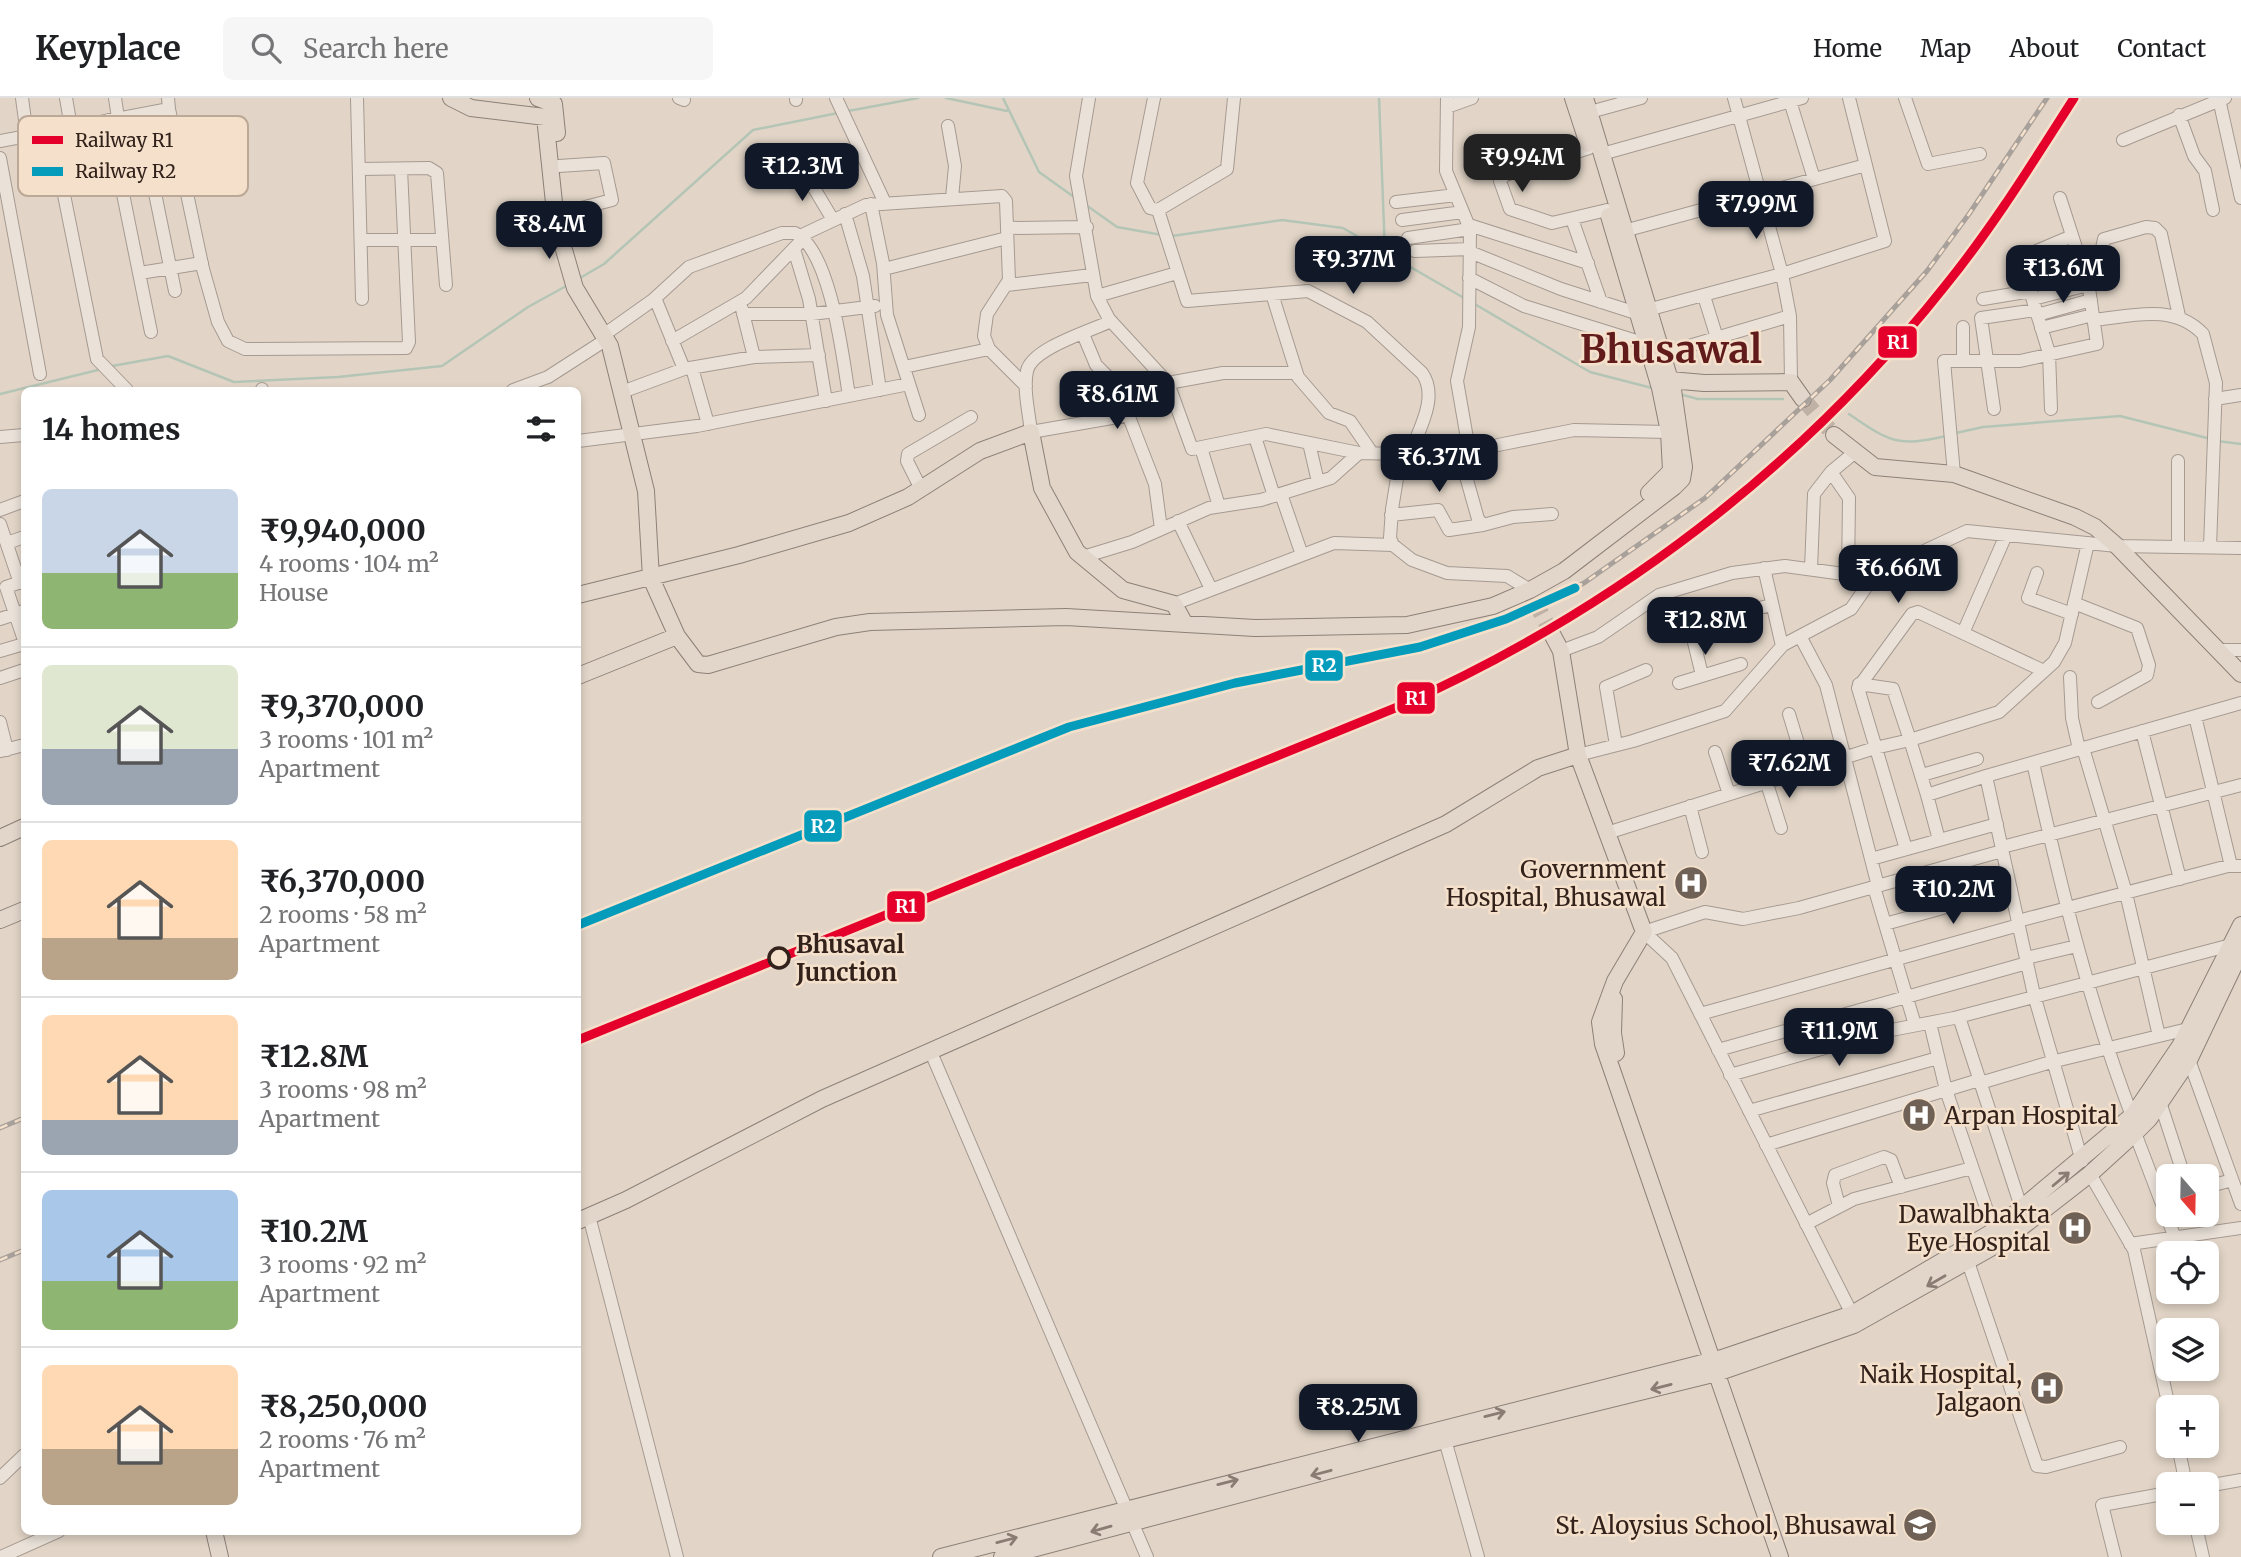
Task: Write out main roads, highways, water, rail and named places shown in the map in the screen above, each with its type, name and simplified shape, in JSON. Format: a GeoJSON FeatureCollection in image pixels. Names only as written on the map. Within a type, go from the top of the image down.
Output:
{"type":"FeatureCollection","features":[{"type":"Feature","properties":{"kind":"main road"},"geometry":{"type":"LineString","coordinates":[[452,98],[467,107],[479,104],[541,114],[551,107]]}},
{"type":"Feature","properties":{"kind":"main road"},"geometry":{"type":"LineString","coordinates":[[538,98],[551,107],[559,166],[556,222],[573,282],[606,337],[646,491],[651,578],[677,636],[698,664],[708,665],[835,627],[870,622],[1066,617],[1255,628],[1407,625],[1493,606],[1535,592],[1678,484],[1684,467],[1672,422],[1662,354],[1642,312],[1607,210],[1587,105]]}},
{"type":"Feature","properties":{"kind":"main road"},"geometry":{"type":"LineString","coordinates":[[1573,98],[1596,151],[1624,231],[1642,312],[1646,344],[1668,386]]}},
{"type":"Feature","properties":{"kind":"main road"},"geometry":{"type":"LineString","coordinates":[[551,107],[562,238]]}},
{"type":"Feature","properties":{"kind":"main road"},"geometry":{"type":"LineString","coordinates":[[1668,386],[1791,382],[1803,400]]}},
{"type":"Feature","properties":{"kind":"main road"},"geometry":{"type":"LineString","coordinates":[[581,594],[651,578],[849,523],[921,489],[980,451],[1031,432],[1042,488],[1077,552],[1123,590],[1174,604],[1185,624]]}},
{"type":"Feature","properties":{"kind":"main road"},"geometry":{"type":"LineString","coordinates":[[1834,435],[1854,453],[1886,470],[1954,474],[2075,517],[2095,527],[2117,546],[2241,674]]}},
{"type":"Feature","properties":{"kind":"main road"},"geometry":{"type":"LineString","coordinates":[[1552,634],[1561,651],[1578,755],[1644,932],[1613,986],[1616,1068],[1790,1557]]}},
{"type":"Feature","properties":{"kind":"main road"},"geometry":{"type":"LineString","coordinates":[[581,675],[677,636]]}},
{"type":"Feature","properties":{"kind":"main road"},"geometry":{"type":"LineString","coordinates":[[583,1219],[626,1200],[822,1099],[1446,824],[1538,768],[1578,755]]}},
{"type":"Feature","properties":{"kind":"main road"},"geometry":{"type":"LineString","coordinates":[[0,838],[21,828]]}},
{"type":"Feature","properties":{"kind":"main road"},"geometry":{"type":"LineString","coordinates":[[0,920],[21,911]]}},
{"type":"Feature","properties":{"kind":"main road"},"geometry":{"type":"LineString","coordinates":[[1720,1365],[1852,1314],[1994,1231],[2135,1133],[2189,1060],[2236,948],[2241,925]]}},
{"type":"Feature","properties":{"kind":"main road"},"geometry":{"type":"LineString","coordinates":[[1002,1557],[1129,1514],[1720,1365],[1854,1325],[2005,1240],[2086,1168],[2132,1116],[2180,1046],[2236,948]]}},
{"type":"Feature","properties":{"kind":"main road"},"geometry":{"type":"LineString","coordinates":[[1720,1365],[1780,1557]]}},
{"type":"Feature","properties":{"kind":"main road"},"geometry":{"type":"LineString","coordinates":[[941,1557],[1445,1440],[1581,1399]]}},
{"type":"Feature","properties":{"kind":"main road"},"geometry":{"type":"LineString","coordinates":[[215,1535],[220,1557]]}},
{"type":"Feature","properties":{"kind":"waterway"},"geometry":{"type":"LineString","coordinates":[[848,111],[918,98]]}},
{"type":"Feature","properties":{"kind":"waterway"},"geometry":{"type":"LineString","coordinates":[[946,98],[1007,111]]}},
{"type":"Feature","properties":{"kind":"waterway"},"geometry":{"type":"LineString","coordinates":[[1003,98],[1039,172],[1074,197]]}},
{"type":"Feature","properties":{"kind":"waterway"},"geometry":{"type":"LineString","coordinates":[[1379,98],[1385,252]]}},
{"type":"Feature","properties":{"kind":"waterway"},"geometry":{"type":"LineString","coordinates":[[580,278],[604,264],[753,130],[838,113]]}},
{"type":"Feature","properties":{"kind":"waterway"},"geometry":{"type":"LineString","coordinates":[[1086,205],[1117,227],[1162,235]]}},
{"type":"Feature","properties":{"kind":"waterway"},"geometry":{"type":"LineString","coordinates":[[1172,236],[1282,220],[1343,228],[1464,298]]}},
{"type":"Feature","properties":{"kind":"waterway"},"geometry":{"type":"LineString","coordinates":[[112,366],[168,356],[234,382],[338,377],[442,366],[528,307],[568,285]]}},
{"type":"Feature","properties":{"kind":"waterway"},"geometry":{"type":"LineString","coordinates":[[1473,303],[1590,372],[1652,388]]}},
{"type":"Feature","properties":{"kind":"waterway"},"geometry":{"type":"LineString","coordinates":[[29,387],[102,369]]}},
{"type":"Feature","properties":{"kind":"waterway"},"geometry":{"type":"LineString","coordinates":[[0,394],[21,389]]}},
{"type":"Feature","properties":{"kind":"waterway"},"geometry":{"type":"LineString","coordinates":[[1679,394],[1698,399],[1783,399]]}},
{"type":"Feature","properties":{"kind":"waterway"},"geometry":{"type":"LineString","coordinates":[[1849,414],[1894,440],[1916,441],[1946,436]]}},
{"type":"Feature","properties":{"kind":"waterway"},"geometry":{"type":"LineString","coordinates":[[1956,433],[1983,427],[2120,416],[2211,439]]}},
{"type":"Feature","properties":{"kind":"waterway"},"geometry":{"type":"LineString","coordinates":[[2217,441],[2241,444]]}},
{"type":"Feature","properties":{"kind":"tunnel"},"geometry":{"type":"LineString","coordinates":[[1803,399],[1834,435]]}},
{"type":"Feature","properties":{"kind":"tunnel"},"geometry":{"type":"LineString","coordinates":[[1534,600],[1552,634]]}},
{"type":"Feature","properties":{"kind":"railway"},"geometry":{"type":"LineString","coordinates":[[581,924],[1069,727],[1235,683],[1420,647],[1530,610],[1584,583],[1705,498],[1830,380],[1927,271],[2047,98]]}},
{"type":"Feature","properties":{"kind":"railway"},"geometry":{"type":"LineString","coordinates":[[1356,724],[1468,675],[1513,650]]}},
{"type":"Feature","properties":{"kind":"railway"},"geometry":{"type":"LineString","coordinates":[[0,1128],[21,1119]]}},
{"type":"Feature","properties":{"kind":"railway"},"geometry":{"type":"LineString","coordinates":[[0,1260],[21,1251]]}},
{"type":"Feature","properties":{"kind":"rail line","name":"R1"},"geometry":{"type":"LineString","coordinates":[[581,1039],[1400,706],[1479,668],[1555,626],[1628,580],[1698,529],[1765,474],[1829,415],[1889,353],[1963,264],[2074,98]]}},
{"type":"Feature","properties":{"kind":"rail line","name":"R2"},"geometry":{"type":"LineString","coordinates":[[581,924],[1069,727],[1235,683],[1420,647],[1506,619],[1575,588]]}},
{"type":"Feature","properties":{"kind":"place","name":"Government Hospital, Bhusawal"},"geometry":{"type":"Point","coordinates":[1691,883]}},
{"type":"Feature","properties":{"kind":"place","name":"Bhusaval Junction"},"geometry":{"type":"Point","coordinates":[779,958]}},
{"type":"Feature","properties":{"kind":"place","name":"Arpan Hospital"},"geometry":{"type":"Point","coordinates":[1919,1115]}},
{"type":"Feature","properties":{"kind":"place","name":"Dawalbhakta Eye Hospital"},"geometry":{"type":"Point","coordinates":[2075,1228]}},
{"type":"Feature","properties":{"kind":"place","name":"Naik Hospital, Jalgaon"},"geometry":{"type":"Point","coordinates":[2047,1388]}},
{"type":"Feature","properties":{"kind":"place","name":"St. Aloysius School, Bhusawal"},"geometry":{"type":"Point","coordinates":[1920,1525]}},
{"type":"Feature","properties":{"kind":"district","name":"Bhusawal"},"geometry":{"type":"Point","coordinates":[1671,349]}}]}
